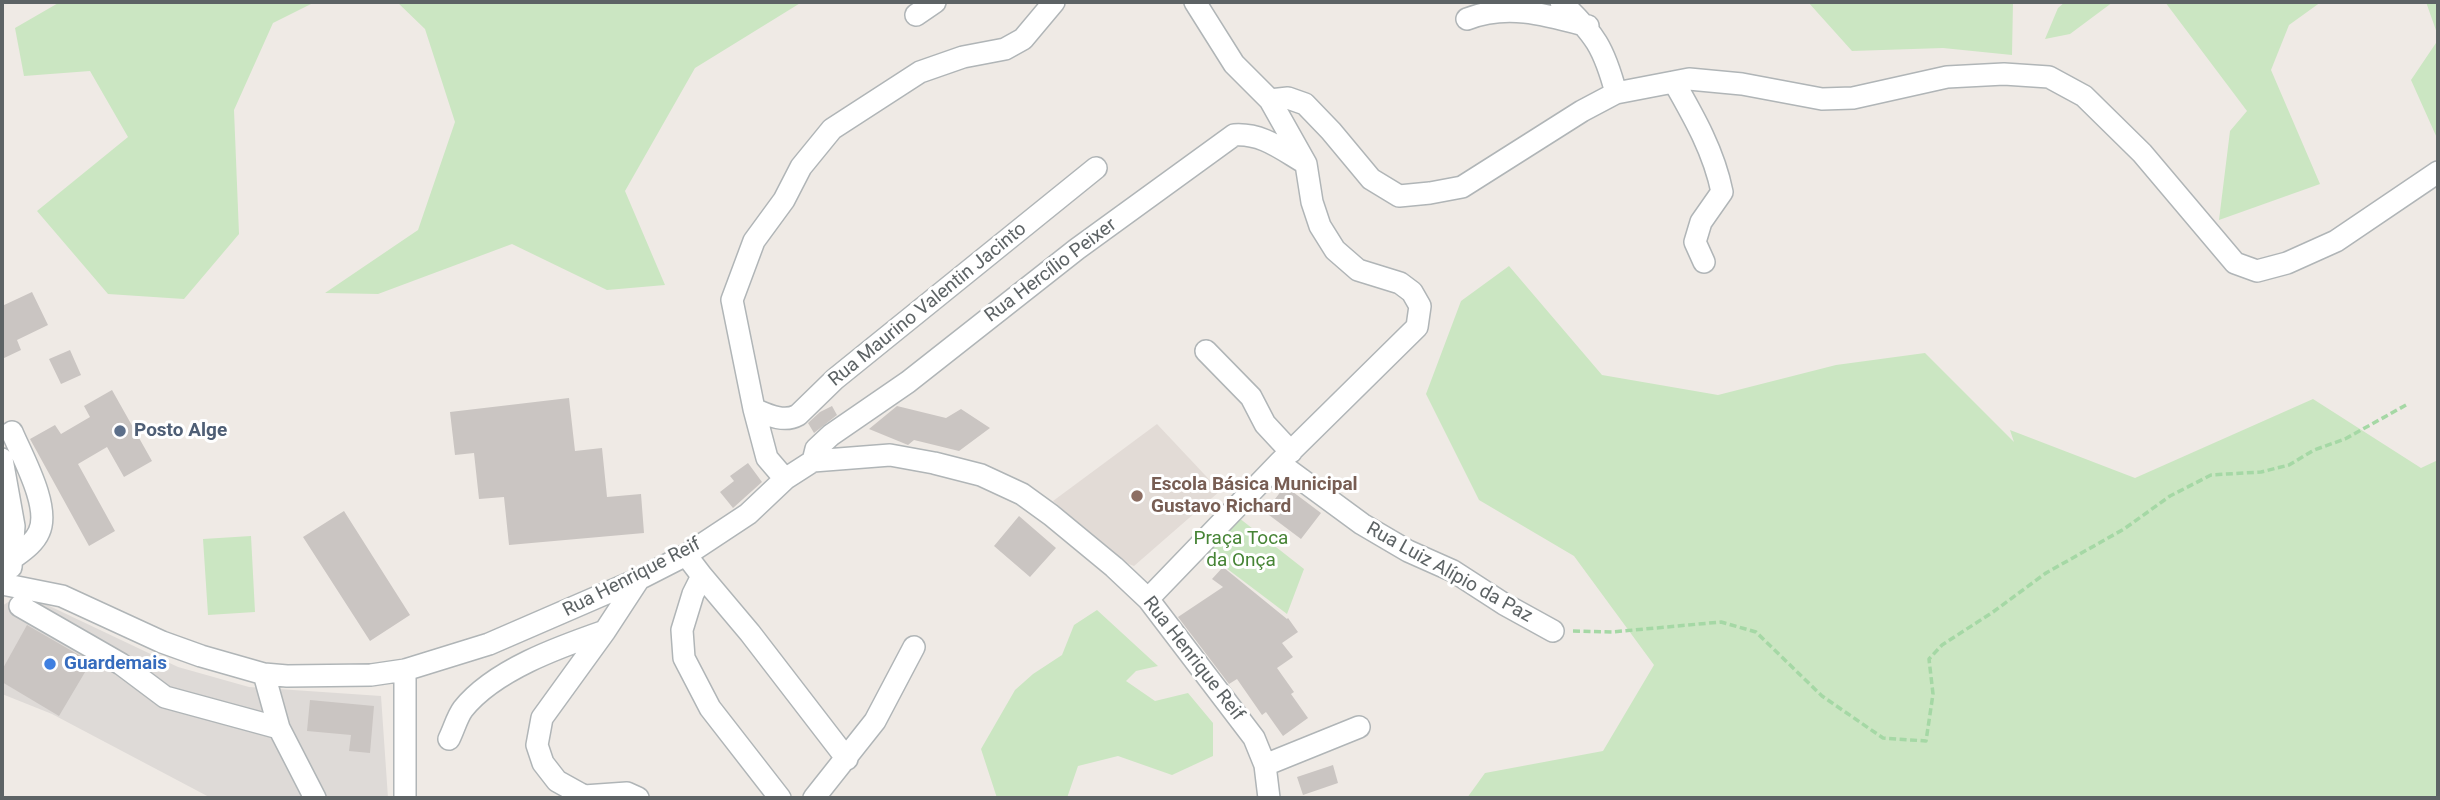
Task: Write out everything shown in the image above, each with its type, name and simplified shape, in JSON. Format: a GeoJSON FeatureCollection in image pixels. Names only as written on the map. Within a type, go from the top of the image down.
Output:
{"type":"FeatureCollection","features":[{"type":"Feature","properties":{"kind":"street"},"geometry":{"type":"LineString","coordinates":[[916,15],[935,2]]}},
{"type":"Feature","properties":{"kind":"street"},"geometry":{"type":"LineString","coordinates":[[785,479],[767,458],[732,300],[754,241],[784,200],[801,167],[832,129],[920,72],[963,57],[1005,49],[1023,39],[1054,2]]}},
{"type":"Feature","properties":{"kind":"street"},"geometry":{"type":"LineString","coordinates":[[1148,599],[1417,327],[1420,306],[1412,292],[1400,283],[1358,270],[1335,250],[1320,226],[1312,202],[1306,164],[1270,100],[1234,64],[1195,2]]}},
{"type":"Feature","properties":{"kind":"street"},"geometry":{"type":"LineString","coordinates":[[1561,2],[1588,26],[1607,60],[1616,93]]}},
{"type":"Feature","properties":{"kind":"street"},"geometry":{"type":"LineString","coordinates":[[1467,19],[1486,11],[1528,12],[1588,26]]}},
{"type":"Feature","properties":{"kind":"street"},"geometry":{"type":"LineString","coordinates":[[1270,100],[1288,98],[1305,104],[1371,179],[1399,195],[1462,187],[1582,111],[1616,93],[1689,79],[1742,84],[1822,99],[1843,99],[1947,78],[2004,74],[2049,77],[2084,96],[2142,153],[2235,262],[2257,271],[2287,263],[2336,241],[2438,172]]}},
{"type":"Feature","properties":{"kind":"street"},"geometry":{"type":"LineString","coordinates":[[1674,82],[1696,121],[1717,169],[1722,192],[1701,222],[1695,242],[1704,262]]}},
{"type":"Feature","properties":{"kind":"street","name":"Rua Hercílio Peixer"},"geometry":{"type":"LineString","coordinates":[[813,461],[816,449],[831,435],[908,382],[1077,250],[1234,135],[1250,134],[1306,164]]}},
{"type":"Feature","properties":{"kind":"street","name":"Rua Maurino Valentin Jacinto"},"geometry":{"type":"LineString","coordinates":[[754,409],[779,419],[791,419],[798,415],[835,379],[1096,168]]}},
{"type":"Feature","properties":{"kind":"street","name":"Rua Luiz Alípio da Paz"},"geometry":{"type":"LineString","coordinates":[[1206,351],[1251,397],[1285,458],[1362,524],[1408,551],[1453,571],[1553,631]]}},
{"type":"Feature","properties":{"kind":"street"},"geometry":{"type":"LineString","coordinates":[[12,432],[37,489],[42,520],[39,533],[28,547],[12,559]]}},
{"type":"Feature","properties":{"kind":"street","name":"Rua Henrique Reif"},"geometry":{"type":"LineString","coordinates":[[6,583],[62,596],[162,642],[264,674],[371,675],[405,670],[489,644],[639,579],[687,555],[748,514],[785,479],[813,461],[890,455],[981,475],[1022,494],[1051,514],[1148,599],[1254,738],[1265,765],[1269,798]]}},
{"type":"Feature","properties":{"kind":"street"},"geometry":{"type":"LineString","coordinates":[[2,460],[14,526],[12,559],[6,583]]}},
{"type":"Feature","properties":{"kind":"street"},"geometry":{"type":"LineString","coordinates":[[687,555],[847,758]]}},
{"type":"Feature","properties":{"kind":"street"},"geometry":{"type":"LineString","coordinates":[[702,576],[693,594],[682,630],[684,658],[710,708],[780,798]]}},
{"type":"Feature","properties":{"kind":"street"},"geometry":{"type":"LineString","coordinates":[[638,798],[627,793],[584,796],[557,781],[543,763],[537,745],[542,718],[639,579]]}},
{"type":"Feature","properties":{"kind":"street"},"geometry":{"type":"LineString","coordinates":[[20,606],[121,664],[165,697],[279,728]]}},
{"type":"Feature","properties":{"kind":"street"},"geometry":{"type":"LineString","coordinates":[[450,739],[461,711],[482,688],[547,652],[604,631]]}},
{"type":"Feature","properties":{"kind":"street"},"geometry":{"type":"LineString","coordinates":[[814,798],[875,721],[914,647]]}},
{"type":"Feature","properties":{"kind":"street"},"geometry":{"type":"LineString","coordinates":[[405,670],[405,798]]}},
{"type":"Feature","properties":{"kind":"street"},"geometry":{"type":"LineString","coordinates":[[264,674],[279,728],[315,798]]}},
{"type":"Feature","properties":{"kind":"street"},"geometry":{"type":"LineString","coordinates":[[1265,765],[1359,727]]}},
{"type":"Feature","properties":{"kind":"path"},"geometry":{"type":"LineString","coordinates":[[1553,631],[1612,632],[1721,622],[1756,632],[1822,696],[1883,738],[1926,741],[1933,694],[1929,659],[1942,645],[2046,573],[2124,529],[2169,496],[2211,475],[2260,471],[2289,465],[2314,450],[2345,439],[2406,405]]}},
{"type":"Feature","properties":{"kind":"shaded area","name":"Escola Básica Municipal Gustavo Richard"},"geometry":{"type":"Polygon","coordinates":[[[1157,424],[1220,491],[1134,566],[1121,561],[1053,501],[1157,424]]]}},
{"type":"Feature","properties":{"kind":"shaded area"},"geometry":{"type":"Polygon","coordinates":[[[22,593],[178,667],[249,687],[381,696],[388,798],[211,798],[52,714],[2,694],[2,606],[22,593]]]}},
{"type":"Feature","properties":{"kind":"green space"},"geometry":{"type":"Polygon","coordinates":[[[60,2],[315,2],[273,23],[234,110],[239,234],[184,299],[108,294],[37,211],[128,137],[90,71],[24,76],[15,28],[60,2]]]}},
{"type":"Feature","properties":{"kind":"green space"},"geometry":{"type":"Polygon","coordinates":[[[397,2],[802,2],[695,68],[625,191],[665,285],[607,290],[512,244],[378,294],[325,293],[418,230],[455,122],[425,29],[397,2]]]}},
{"type":"Feature","properties":{"kind":"green space"},"geometry":{"type":"Polygon","coordinates":[[[1808,2],[2013,2],[2012,55],[1943,48],[1852,51],[1808,2]]]}},
{"type":"Feature","properties":{"kind":"green space"},"geometry":{"type":"Polygon","coordinates":[[[2065,2],[2113,2],[2070,34],[2045,39],[2058,8],[2065,2]]]}},
{"type":"Feature","properties":{"kind":"green space"},"geometry":{"type":"Polygon","coordinates":[[[2165,2],[2321,2],[2289,25],[2271,70],[2320,184],[2219,220],[2230,131],[2247,111],[2165,2]]]}},
{"type":"Feature","properties":{"kind":"green space"},"geometry":{"type":"Polygon","coordinates":[[[2426,2],[2438,2],[2438,36],[2426,2]]]}},
{"type":"Feature","properties":{"kind":"green space"},"geometry":{"type":"Polygon","coordinates":[[[2438,40],[2438,138],[2437,138],[2411,80],[2438,40]]]}},
{"type":"Feature","properties":{"kind":"green space"},"geometry":{"type":"Polygon","coordinates":[[[1509,266],[1602,375],[1718,395],[1836,365],[1925,353],[2014,442],[2010,430],[2135,478],[2313,399],[2421,468],[2438,460],[2438,798],[1467,798],[1485,773],[1603,751],[1654,665],[1574,556],[1479,500],[1426,394],[1461,301],[1509,266]]]}},
{"type":"Feature","properties":{"kind":"green space","name":"Praça Toca da Onça"},"geometry":{"type":"Polygon","coordinates":[[[1234,514],[1304,569],[1287,614],[1201,549],[1234,514]]]}},
{"type":"Feature","properties":{"kind":"green space"},"geometry":{"type":"Polygon","coordinates":[[[251,536],[255,612],[208,615],[203,539],[251,536]]]}},
{"type":"Feature","properties":{"kind":"green space"},"geometry":{"type":"Polygon","coordinates":[[[1097,610],[1158,666],[1136,671],[1126,681],[1155,701],[1188,693],[1213,723],[1213,756],[1172,775],[1118,756],[1078,766],[1067,798],[997,798],[981,749],[1015,690],[1062,655],[1074,625],[1097,610]]]}},
{"type":"Feature","properties":{"kind":"building"},"geometry":{"type":"Polygon","coordinates":[[[32,292],[48,325],[17,340],[21,350],[2,359],[2,306],[32,292]]]}},
{"type":"Feature","properties":{"kind":"building"},"geometry":{"type":"Polygon","coordinates":[[[70,350],[81,375],[61,384],[49,359],[70,350]]]}},
{"type":"Feature","properties":{"kind":"building"},"geometry":{"type":"Polygon","coordinates":[[[112,390],[152,461],[124,477],[107,447],[78,464],[115,531],[89,546],[30,439],[55,425],[61,434],[90,417],[84,406],[112,390]]]}},
{"type":"Feature","properties":{"kind":"building"},"geometry":{"type":"Polygon","coordinates":[[[569,398],[575,451],[602,448],[607,497],[641,494],[644,533],[509,545],[504,497],[479,499],[474,453],[455,455],[450,412],[569,398]]]}},
{"type":"Feature","properties":{"kind":"building"},"geometry":{"type":"Polygon","coordinates":[[[832,406],[837,415],[814,433],[808,423],[832,406]]]}},
{"type":"Feature","properties":{"kind":"building"},"geometry":{"type":"Polygon","coordinates":[[[897,406],[946,418],[961,409],[990,428],[959,451],[914,440],[908,445],[869,429],[897,406]]]}},
{"type":"Feature","properties":{"kind":"building"},"geometry":{"type":"Polygon","coordinates":[[[748,463],[762,482],[733,508],[720,492],[734,481],[730,476],[748,463]]]}},
{"type":"Feature","properties":{"kind":"building"},"geometry":{"type":"Polygon","coordinates":[[[1285,486],[1321,513],[1301,539],[1265,512],[1285,486]]]}},
{"type":"Feature","properties":{"kind":"building"},"geometry":{"type":"Polygon","coordinates":[[[344,511],[410,615],[370,641],[303,537],[344,511]]]}},
{"type":"Feature","properties":{"kind":"building"},"geometry":{"type":"Polygon","coordinates":[[[1019,516],[1056,548],[1030,577],[994,546],[1019,516]]]}},
{"type":"Feature","properties":{"kind":"building"},"geometry":{"type":"Polygon","coordinates":[[[1223,567],[1288,618],[1298,632],[1282,643],[1293,657],[1277,668],[1308,718],[1283,736],[1266,712],[1262,715],[1237,679],[1229,684],[1178,617],[1223,587],[1212,579],[1223,567]]]}},
{"type":"Feature","properties":{"kind":"building"},"geometry":{"type":"Polygon","coordinates":[[[27,625],[91,662],[59,716],[2,682],[2,670],[27,625]]]}},
{"type":"Feature","properties":{"kind":"building"},"geometry":{"type":"Polygon","coordinates":[[[310,700],[374,706],[370,753],[349,751],[351,735],[307,731],[310,700]]]}},
{"type":"Feature","properties":{"kind":"building"},"geometry":{"type":"Polygon","coordinates":[[[1333,765],[1338,783],[1303,795],[1297,777],[1333,765]]]}},
{"type":"Feature","properties":{"kind":"place","name":"Posto Alge"},"geometry":{"type":"Point","coordinates":[120,431]}},
{"type":"Feature","properties":{"kind":"place","name":"Escola Básica Municipal Gustavo Richard"},"geometry":{"type":"Point","coordinates":[1137,496]}},
{"type":"Feature","properties":{"kind":"place","name":"Guardemais"},"geometry":{"type":"Point","coordinates":[50,664]}}]}
